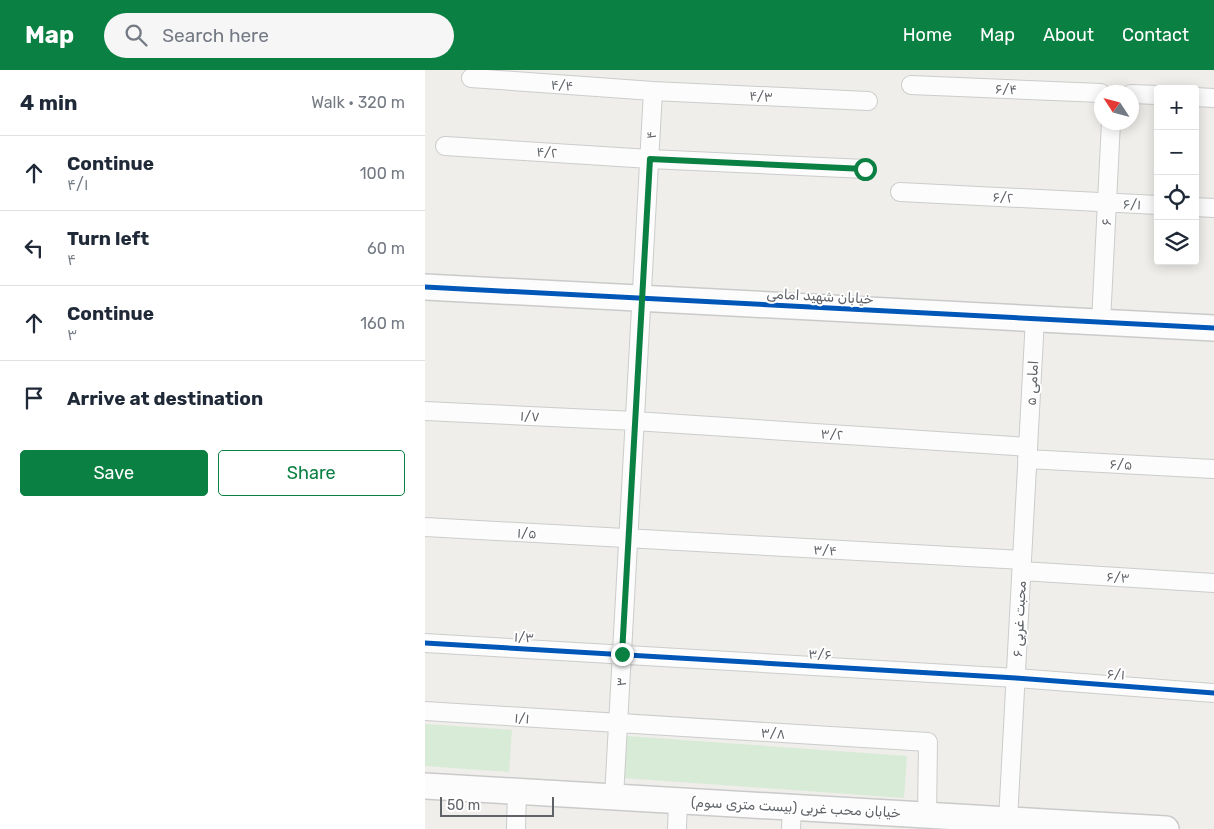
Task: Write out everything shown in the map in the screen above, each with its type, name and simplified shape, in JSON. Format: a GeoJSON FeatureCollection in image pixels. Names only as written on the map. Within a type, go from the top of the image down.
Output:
{"type":"FeatureCollection","features":[{"type":"Feature","properties":{"kind":"street","name":"۴/۴"},"geometry":{"type":"LineString","coordinates":[[471,78],[653,91]]}},
{"type":"Feature","properties":{"kind":"street","name":"۶/۴"},"geometry":{"type":"LineString","coordinates":[[911,85],[1094,93]]}},
{"type":"Feature","properties":{"kind":"street","name":"۴/۳"},"geometry":{"type":"LineString","coordinates":[[653,91],[868,101]]}},
{"type":"Feature","properties":{"kind":"street","name":"۴"},"geometry":{"type":"LineString","coordinates":[[642,298],[653,91]]}},
{"type":"Feature","properties":{"kind":"street"},"geometry":{"type":"LineString","coordinates":[[1139,94],[1154,95]]}},
{"type":"Feature","properties":{"kind":"street"},"geometry":{"type":"LineString","coordinates":[[1199,97],[1214,98]]}},
{"type":"Feature","properties":{"kind":"street","name":"۶"},"geometry":{"type":"LineString","coordinates":[[1101,322],[1111,130]]}},
{"type":"Feature","properties":{"kind":"street","name":"۴/۲"},"geometry":{"type":"LineString","coordinates":[[445,146],[650,159],[865,169]]}},
{"type":"Feature","properties":{"kind":"street","name":"۶/۲"},"geometry":{"type":"LineString","coordinates":[[900,192],[1107,203]]}},
{"type":"Feature","properties":{"kind":"street","name":"۶/۱"},"geometry":{"type":"LineString","coordinates":[[1107,203],[1154,205]]}},
{"type":"Feature","properties":{"kind":"street"},"geometry":{"type":"LineString","coordinates":[[1199,207],[1214,208]]}},
{"type":"Feature","properties":{"kind":"street","name":"خیابان شهید امامی"},"geometry":{"type":"LineString","coordinates":[[425,287],[1214,328]]}},
{"type":"Feature","properties":{"kind":"street","name":"۳"},"geometry":{"type":"LineString","coordinates":[[614,797],[642,298]]}},
{"type":"Feature","properties":{"kind":"street","name":"امامی ۵"},"geometry":{"type":"LineString","coordinates":[[1028,454],[1035,318]]}},
{"type":"Feature","properties":{"kind":"street","name":"۱/۷"},"geometry":{"type":"LineString","coordinates":[[425,411],[635,421]]}},
{"type":"Feature","properties":{"kind":"street","name":"۳/۲"},"geometry":{"type":"LineString","coordinates":[[635,421],[1028,454]]}},
{"type":"Feature","properties":{"kind":"street","name":"۶/۵"},"geometry":{"type":"LineString","coordinates":[[1028,454],[1214,469]]}},
{"type":"Feature","properties":{"kind":"street","name":"محبت غربی ۶"},"geometry":{"type":"LineString","coordinates":[[1013,823],[1016,678],[1028,454]]}},
{"type":"Feature","properties":{"kind":"street","name":"۱/۵"},"geometry":{"type":"LineString","coordinates":[[425,527],[629,539]]}},
{"type":"Feature","properties":{"kind":"street","name":"۳/۴"},"geometry":{"type":"LineString","coordinates":[[629,539],[1022,566]]}},
{"type":"Feature","properties":{"kind":"street","name":"۶/۳"},"geometry":{"type":"LineString","coordinates":[[1022,566],[1214,583]]}},
{"type":"Feature","properties":{"kind":"street","name":"۱/۳"},"geometry":{"type":"LineString","coordinates":[[425,643],[622,654]]}},
{"type":"Feature","properties":{"kind":"street","name":"۳/۶"},"geometry":{"type":"LineString","coordinates":[[622,654],[1016,678]]}},
{"type":"Feature","properties":{"kind":"street","name":"۶/۱"},"geometry":{"type":"LineString","coordinates":[[1016,678],[1214,693]]}},
{"type":"Feature","properties":{"kind":"street","name":"۱/۱"},"geometry":{"type":"LineString","coordinates":[[425,711],[618,724]]}},
{"type":"Feature","properties":{"kind":"street","name":"۳/۸"},"geometry":{"type":"LineString","coordinates":[[618,724],[928,742],[913,819]]}},
{"type":"Feature","properties":{"kind":"street","name":"خیابان محب غربی (بیست متری سوم)"},"geometry":{"type":"LineString","coordinates":[[425,786],[678,800],[791,818],[913,819],[1166,829]]}},
{"type":"Feature","properties":{"kind":"street"},"geometry":{"type":"LineString","coordinates":[[516,829],[517,791]]}},
{"type":"Feature","properties":{"kind":"street"},"geometry":{"type":"LineString","coordinates":[[677,829],[678,800]]}},
{"type":"Feature","properties":{"kind":"green space"},"geometry":{"type":"Polygon","coordinates":[[[425,724],[512,730],[509,772],[425,766],[425,724]]]}},
{"type":"Feature","properties":{"kind":"green space"},"geometry":{"type":"Polygon","coordinates":[[[627,736],[907,756],[904,798],[624,778],[627,736]]]}},
{"type":"Feature","properties":{"kind":"cycle path"},"geometry":{"type":"LineString","coordinates":[[425,287],[1214,328]]}},
{"type":"Feature","properties":{"kind":"cycle path"},"geometry":{"type":"LineString","coordinates":[[425,643],[1016,678],[1214,693]]}},
{"type":"Feature","properties":{"kind":"route"},"geometry":{"type":"LineString","coordinates":[[622,654],[650,159],[865,169]]}}]}
